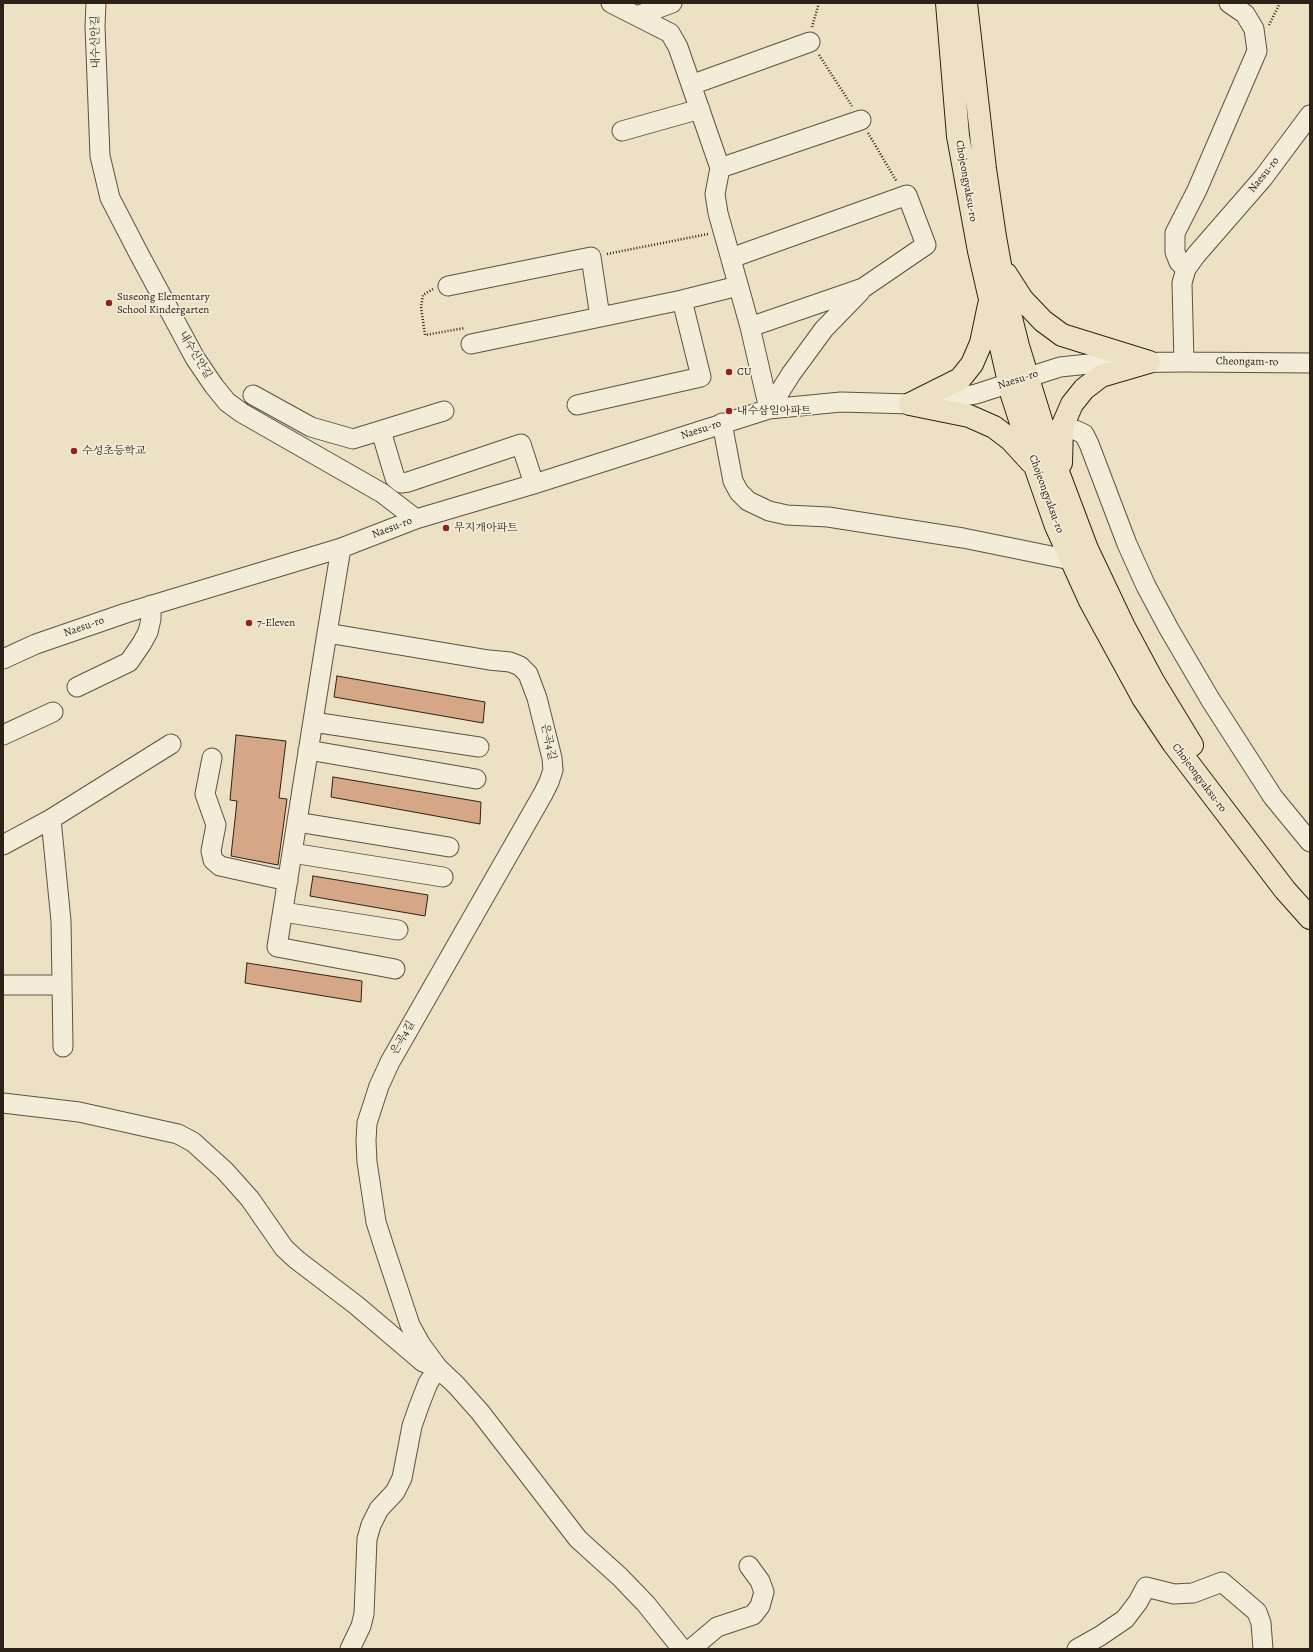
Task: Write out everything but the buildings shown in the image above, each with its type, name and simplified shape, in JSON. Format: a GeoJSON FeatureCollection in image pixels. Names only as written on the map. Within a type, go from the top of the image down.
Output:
{"type":"FeatureCollection","features":[{"type":"Feature","properties":{"kind":"main road","name":"Chojeongyaksu-ro"},"geometry":{"type":"LineString","coordinates":[[947,3],[958,136],[979,251],[990,298],[1019,379],[1060,478],[1087,549],[1124,627],[1152,681],[1195,750],[1244,820],[1310,899]]}},
{"type":"Feature","properties":{"kind":"main road","name":"Chojeongyaksu-ro"},"geometry":{"type":"LineString","coordinates":[[966,3],[985,169],[1019,379],[1035,466],[1056,526],[1090,601],[1142,698],[1173,743],[1275,878],[1310,918]]}},
{"type":"Feature","properties":{"kind":"main road"},"geometry":{"type":"LineString","coordinates":[[1000,266],[1022,299],[1043,321],[1062,335],[1149,362]]}},
{"type":"Feature","properties":{"kind":"main road"},"geometry":{"type":"LineString","coordinates":[[910,404],[960,379],[972,364],[981,343],[990,298]]}},
{"type":"Feature","properties":{"kind":"main road"},"geometry":{"type":"LineString","coordinates":[[1060,478],[1062,427],[1072,404],[1084,389],[1102,376],[1149,362]]}},
{"type":"Feature","properties":{"kind":"main road"},"geometry":{"type":"LineString","coordinates":[[910,404],[969,416],[995,428],[1011,440],[1035,466]]}},
{"type":"Feature","properties":{"kind":"street","name":"내수신안길"},"geometry":{"type":"LineString","coordinates":[[96,3],[95,34],[100,156],[110,198],[126,231],[195,358],[227,402],[290,441],[382,493],[416,519]]}},
{"type":"Feature","properties":{"kind":"street"},"geometry":{"type":"LineString","coordinates":[[611,3],[670,33],[678,47],[720,168],[715,194],[718,213],[750,327],[769,409]]}},
{"type":"Feature","properties":{"kind":"street"},"geometry":{"type":"LineString","coordinates":[[637,16],[672,3]]}},
{"type":"Feature","properties":{"kind":"street"},"geometry":{"type":"LineString","coordinates":[[1186,269],[1179,262],[1174,252],[1175,233],[1197,190],[1257,51],[1254,29],[1245,14],[1229,3]]}},
{"type":"Feature","properties":{"kind":"street"},"geometry":{"type":"LineString","coordinates":[[691,85],[810,42]]}},
{"type":"Feature","properties":{"kind":"street"},"geometry":{"type":"LineString","coordinates":[[622,132],[700,109]]}},
{"type":"Feature","properties":{"kind":"street","name":"Naesu-ro"},"geometry":{"type":"LineString","coordinates":[[3,659],[36,644],[151,605],[341,548],[416,519],[534,484],[769,409],[841,402],[910,404],[976,394],[1060,367],[1098,363],[1184,362],[1182,283],[1186,269],[1196,255],[1263,178],[1310,115]]}},
{"type":"Feature","properties":{"kind":"street"},"geometry":{"type":"LineString","coordinates":[[720,168],[861,120]]}},
{"type":"Feature","properties":{"kind":"street"},"geometry":{"type":"LineString","coordinates":[[731,258],[907,195],[926,245],[863,288],[824,329],[791,374],[769,409]]}},
{"type":"Feature","properties":{"kind":"street"},"geometry":{"type":"LineString","coordinates":[[448,286],[591,257],[600,317]]}},
{"type":"Feature","properties":{"kind":"street"},"geometry":{"type":"LineString","coordinates":[[471,344],[682,300],[738,286]]}},
{"type":"Feature","properties":{"kind":"street"},"geometry":{"type":"LineString","coordinates":[[750,327],[863,288]]}},
{"type":"Feature","properties":{"kind":"street"},"geometry":{"type":"LineString","coordinates":[[577,405],[701,378],[682,300]]}},
{"type":"Feature","properties":{"kind":"street","name":"Cheongam-ro"},"geometry":{"type":"LineString","coordinates":[[1184,362],[1310,363]]}},
{"type":"Feature","properties":{"kind":"street"},"geometry":{"type":"LineString","coordinates":[[253,395],[312,427],[353,439],[444,411]]}},
{"type":"Feature","properties":{"kind":"street"},"geometry":{"type":"LineString","coordinates":[[722,423],[733,481],[739,492],[748,501],[769,511],[793,516],[828,516],[963,538],[1071,560]]}},
{"type":"Feature","properties":{"kind":"street"},"geometry":{"type":"LineString","coordinates":[[1062,427],[1084,434],[1127,544],[1146,586],[1169,629],[1210,699],[1273,796],[1310,842]]}},
{"type":"Feature","properties":{"kind":"street"},"geometry":{"type":"LineString","coordinates":[[381,431],[395,478],[401,483],[408,482],[521,444],[534,484]]}},
{"type":"Feature","properties":{"kind":"street"},"geometry":{"type":"LineString","coordinates":[[341,548],[277,947],[395,969]]}},
{"type":"Feature","properties":{"kind":"street"},"geometry":{"type":"LineString","coordinates":[[77,687],[129,662],[148,632],[151,619],[151,605]]}},
{"type":"Feature","properties":{"kind":"street","name":"은곡4길"},"geometry":{"type":"LineString","coordinates":[[327,633],[489,660],[510,662],[520,666],[528,674],[533,686],[552,758],[553,770],[543,794],[390,1062],[379,1086],[367,1123],[367,1162],[376,1222],[410,1325],[421,1345],[438,1368]]}},
{"type":"Feature","properties":{"kind":"street"},"geometry":{"type":"LineString","coordinates":[[5,729],[53,712]]}},
{"type":"Feature","properties":{"kind":"street"},"geometry":{"type":"LineString","coordinates":[[313,722],[479,747]]}},
{"type":"Feature","properties":{"kind":"street"},"geometry":{"type":"LineString","coordinates":[[3,845],[51,818],[171,744]]}},
{"type":"Feature","properties":{"kind":"street"},"geometry":{"type":"LineString","coordinates":[[308,750],[476,779]]}},
{"type":"Feature","properties":{"kind":"street"},"geometry":{"type":"LineString","coordinates":[[212,758],[205,794],[216,825],[211,851],[213,860],[220,866],[288,880]]}},
{"type":"Feature","properties":{"kind":"street"},"geometry":{"type":"LineString","coordinates":[[51,818],[61,921],[63,1048]]}},
{"type":"Feature","properties":{"kind":"street"},"geometry":{"type":"LineString","coordinates":[[297,822],[449,847]]}},
{"type":"Feature","properties":{"kind":"street"},"geometry":{"type":"LineString","coordinates":[[292,853],[444,877]]}},
{"type":"Feature","properties":{"kind":"street"},"geometry":{"type":"LineString","coordinates":[[283,912],[398,930]]}},
{"type":"Feature","properties":{"kind":"street"},"geometry":{"type":"LineString","coordinates":[[3,985],[61,985]]}},
{"type":"Feature","properties":{"kind":"street"},"geometry":{"type":"LineString","coordinates":[[3,1103],[79,1112],[178,1134],[193,1142],[225,1171],[250,1199],[284,1248],[297,1260],[356,1305],[423,1362],[438,1368],[456,1385],[480,1412],[578,1539],[620,1577],[646,1604],[682,1649]]}},
{"type":"Feature","properties":{"kind":"street"},"geometry":{"type":"LineString","coordinates":[[350,1649],[364,1614],[367,1539],[371,1525],[379,1509],[396,1492],[402,1478],[412,1426],[428,1383],[438,1368]]}},
{"type":"Feature","properties":{"kind":"street"},"geometry":{"type":"LineString","coordinates":[[691,1649],[717,1627],[753,1614],[760,1606],[764,1592],[760,1581],[749,1566]]}},
{"type":"Feature","properties":{"kind":"street"},"geometry":{"type":"LineString","coordinates":[[1077,1649],[1125,1619],[1138,1602],[1146,1587],[1174,1594],[1193,1593],[1222,1582],[1257,1612],[1261,1623],[1263,1649]]}},
{"type":"Feature","properties":{"kind":"path"},"geometry":{"type":"LineString","coordinates":[[819,3],[810,42],[861,120],[891,172],[907,195]]}},
{"type":"Feature","properties":{"kind":"path"},"geometry":{"type":"LineString","coordinates":[[591,257],[723,231]]}},
{"type":"Feature","properties":{"kind":"path"},"geometry":{"type":"LineString","coordinates":[[448,286],[432,289],[423,295],[421,307],[425,335],[469,327],[471,344]]}},
{"type":"Feature","properties":{"kind":"place","name":"Suseong Elementary School Kindergarten"},"geometry":{"type":"Point","coordinates":[109,303]}},
{"type":"Feature","properties":{"kind":"place","name":"CU"},"geometry":{"type":"Point","coordinates":[729,372]}},
{"type":"Feature","properties":{"kind":"place","name":"내수삼일아파트"},"geometry":{"type":"Point","coordinates":[729,411]}},
{"type":"Feature","properties":{"kind":"place","name":"수성초등학교"},"geometry":{"type":"Point","coordinates":[74,451]}},
{"type":"Feature","properties":{"kind":"place","name":"무지개아파트"},"geometry":{"type":"Point","coordinates":[446,528]}},
{"type":"Feature","properties":{"kind":"place","name":"7-Eleven"},"geometry":{"type":"Point","coordinates":[249,623]}}]}
